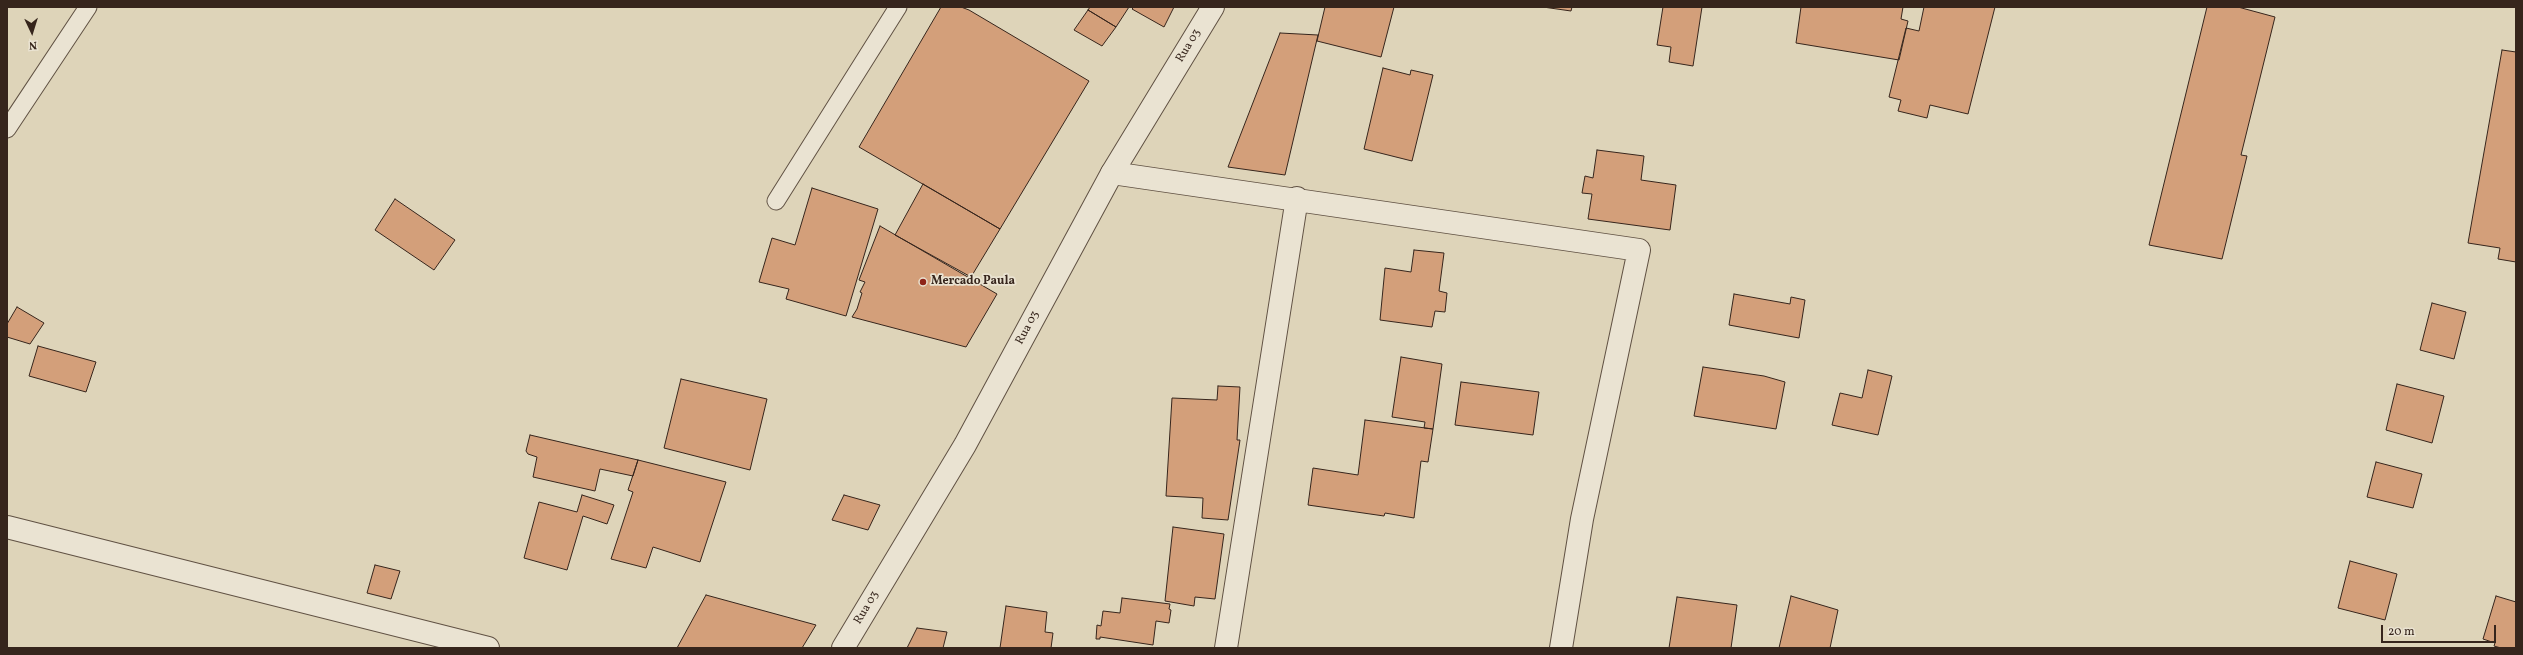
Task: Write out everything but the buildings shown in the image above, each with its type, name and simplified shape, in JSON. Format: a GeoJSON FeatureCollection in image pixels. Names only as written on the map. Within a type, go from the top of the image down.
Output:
{"type":"FeatureCollection","features":[{"type":"Feature","properties":{"kind":"street","name":"Rua 03"},"geometry":{"type":"LineString","coordinates":[[843,648],[965,445],[1112,173],[1213,7]]}},
{"type":"Feature","properties":{"kind":"street"},"geometry":{"type":"LineString","coordinates":[[1112,173],[1297,198],[1640,250],[1582,519],[1561,648]]}},
{"type":"Feature","properties":{"kind":"street"},"geometry":{"type":"LineString","coordinates":[[1226,648],[1297,198]]}},
{"type":"Feature","properties":{"kind":"street"},"geometry":{"type":"LineString","coordinates":[[7,527],[488,648]]}},
{"type":"Feature","properties":{"kind":"lane"},"geometry":{"type":"LineString","coordinates":[[7,129],[88,7]]}},
{"type":"Feature","properties":{"kind":"lane"},"geometry":{"type":"LineString","coordinates":[[776,201],[898,7]]}},
{"type":"Feature","properties":{"kind":"place","name":"Mercado Paula"},"geometry":{"type":"Point","coordinates":[923,282]}}]}
